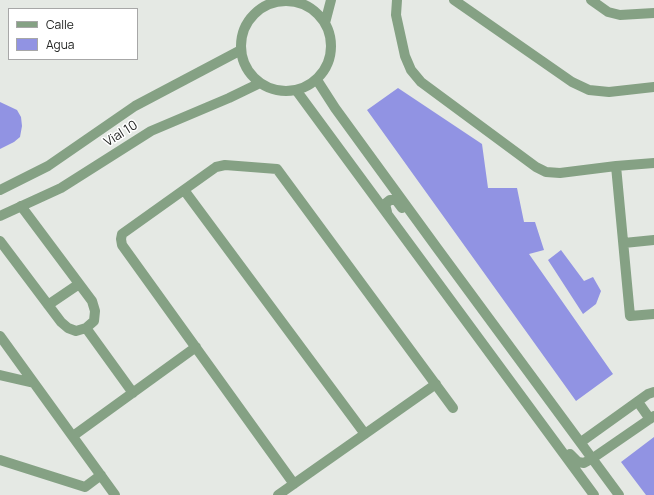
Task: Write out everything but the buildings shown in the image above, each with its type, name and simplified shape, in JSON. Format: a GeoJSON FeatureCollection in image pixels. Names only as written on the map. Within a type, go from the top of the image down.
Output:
{"type":"FeatureCollection","features":[{"type":"Feature","properties":{"kind":"street"},"geometry":{"type":"LineString","coordinates":[[282,0],[292,1],[307,6],[319,15],[325,23],[331,42],[329,62],[324,71],[310,85],[290,91],[276,90],[260,83],[247,69],[243,60],[241,40],[244,30],[252,17],[263,7],[282,0]]}},
{"type":"Feature","properties":{"kind":"street"},"geometry":{"type":"LineString","coordinates":[[325,23],[331,0]]}},
{"type":"Feature","properties":{"kind":"street"},"geometry":{"type":"LineString","coordinates":[[397,0],[396,15],[405,56],[411,70],[421,82],[536,167],[546,172],[560,173],[654,162]]}},
{"type":"Feature","properties":{"kind":"street"},"geometry":{"type":"LineString","coordinates":[[454,0],[572,82],[589,90],[609,92],[654,86]]}},
{"type":"Feature","properties":{"kind":"street"},"geometry":{"type":"LineString","coordinates":[[591,0],[608,12],[620,15],[654,13]]}},
{"type":"Feature","properties":{"kind":"street","name":"Vial 10"},"geometry":{"type":"LineString","coordinates":[[0,190],[48,166],[135,106],[241,50]]}},
{"type":"Feature","properties":{"kind":"street"},"geometry":{"type":"LineString","coordinates":[[316,80],[437,248],[619,495]]}},
{"type":"Feature","properties":{"kind":"street","name":"Vial 10"},"geometry":{"type":"LineString","coordinates":[[0,216],[61,188],[151,131],[229,98],[260,83]]}},
{"type":"Feature","properties":{"kind":"street"},"geometry":{"type":"LineString","coordinates":[[296,90],[594,495]]}},
{"type":"Feature","properties":{"kind":"street"},"geometry":{"type":"LineString","coordinates":[[294,484],[122,245],[122,234],[216,166],[225,165],[277,169],[453,408]]}},
{"type":"Feature","properties":{"kind":"street"},"geometry":{"type":"LineString","coordinates":[[616,166],[630,316],[654,314]]}},
{"type":"Feature","properties":{"kind":"street"},"geometry":{"type":"LineString","coordinates":[[184,190],[365,434]]}},
{"type":"Feature","properties":{"kind":"street"},"geometry":{"type":"LineString","coordinates":[[387,212],[385,206],[386,202],[392,199],[396,200],[426,240],[437,248]]}},
{"type":"Feature","properties":{"kind":"street"},"geometry":{"type":"LineString","coordinates":[[0,241],[61,322],[68,328],[76,331],[86,328],[94,321],[95,311],[92,301],[21,206]]}},
{"type":"Feature","properties":{"kind":"street"},"geometry":{"type":"LineString","coordinates":[[624,243],[654,240]]}},
{"type":"Feature","properties":{"kind":"street"},"geometry":{"type":"LineString","coordinates":[[48,305],[79,284]]}},
{"type":"Feature","properties":{"kind":"street"},"geometry":{"type":"LineString","coordinates":[[86,328],[133,393]]}},
{"type":"Feature","properties":{"kind":"street"},"geometry":{"type":"LineString","coordinates":[[0,336],[115,495]]}},
{"type":"Feature","properties":{"kind":"street"},"geometry":{"type":"LineString","coordinates":[[73,436],[196,347]]}},
{"type":"Feature","properties":{"kind":"street"},"geometry":{"type":"LineString","coordinates":[[0,375],[34,383]]}},
{"type":"Feature","properties":{"kind":"street"},"geometry":{"type":"LineString","coordinates":[[278,495],[436,384]]}},
{"type":"Feature","properties":{"kind":"street"},"geometry":{"type":"LineString","coordinates":[[580,442],[648,394],[654,392]]}},
{"type":"Feature","properties":{"kind":"street"},"geometry":{"type":"LineString","coordinates":[[540,420],[554,432],[575,460],[584,463],[652,418],[638,402]]}},
{"type":"Feature","properties":{"kind":"street"},"geometry":{"type":"LineString","coordinates":[[0,460],[85,487],[101,475]]}},
{"type":"Feature","properties":{"kind":"water"},"geometry":{"type":"Polygon","coordinates":[[[398,88],[482,144],[488,188],[517,188],[524,222],[535,222],[544,250],[529,254],[613,374],[576,401],[367,110],[398,88]]]}},
{"type":"Feature","properties":{"kind":"water"},"geometry":{"type":"Polygon","coordinates":[[[0,102],[17,110],[21,117],[22,126],[20,137],[14,142],[0,149],[0,102]]]}},
{"type":"Feature","properties":{"kind":"water"},"geometry":{"type":"Polygon","coordinates":[[[561,250],[584,281],[593,277],[601,291],[596,304],[583,314],[548,260],[561,250]]]}},
{"type":"Feature","properties":{"kind":"water"},"geometry":{"type":"Polygon","coordinates":[[[654,437],[654,495],[646,495],[621,462],[654,437]]]}}]}
